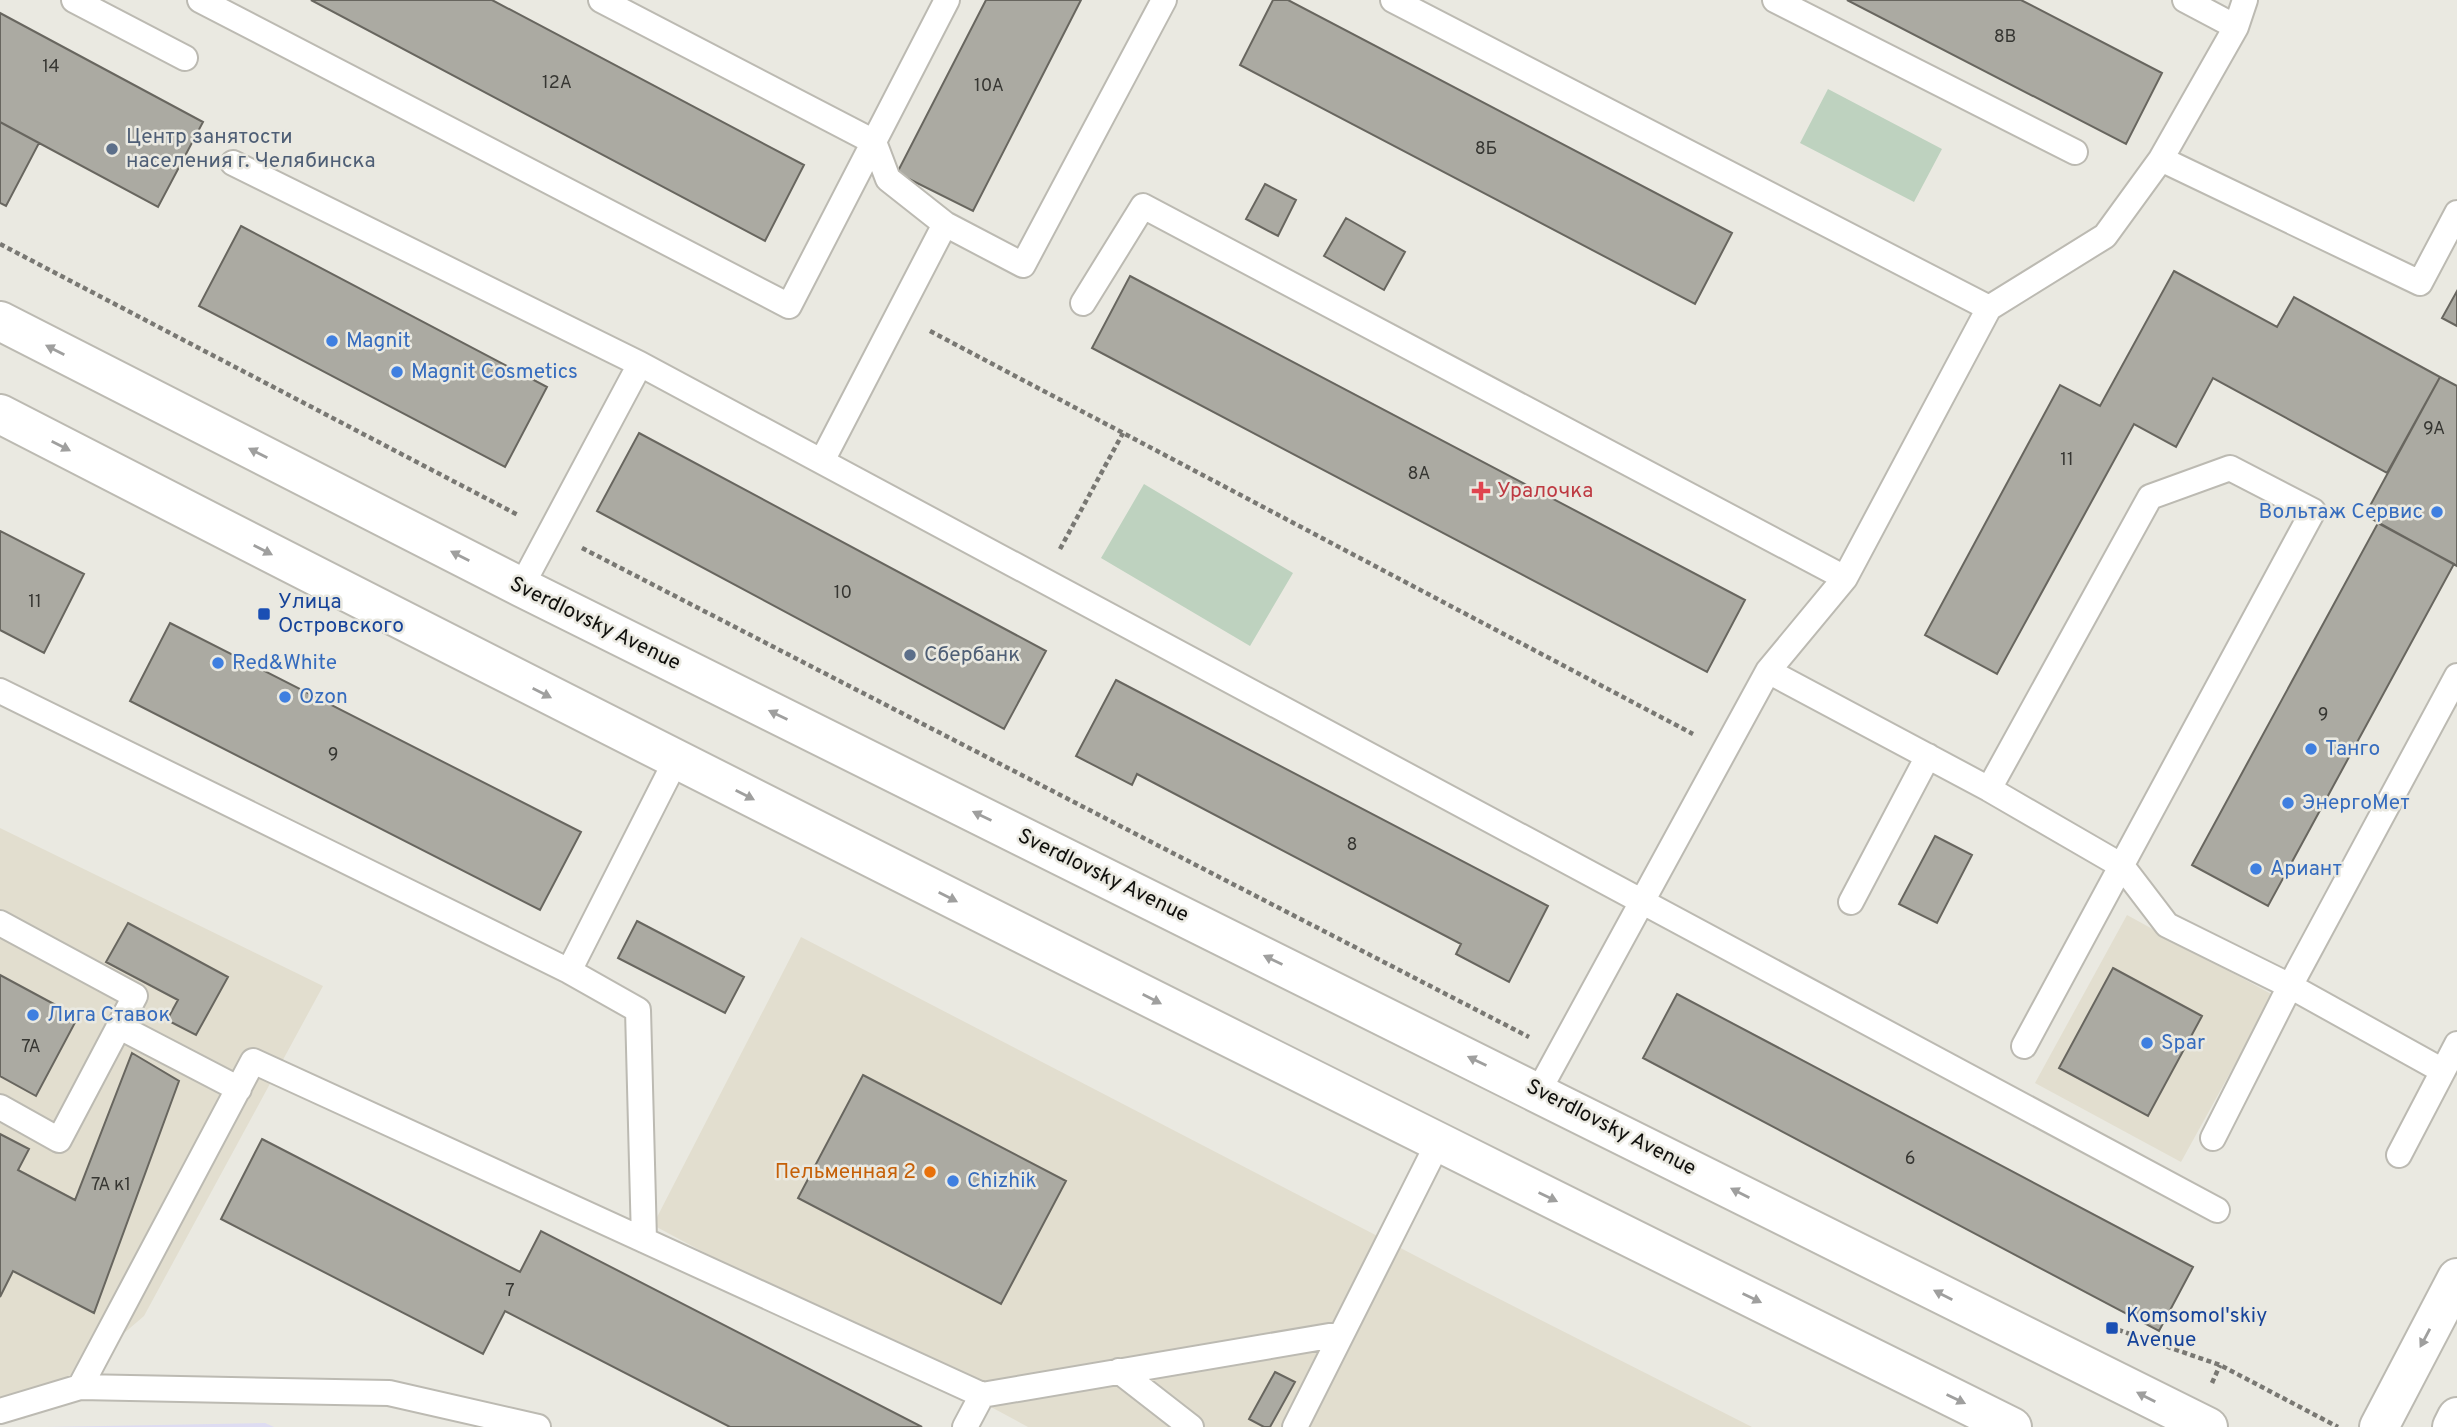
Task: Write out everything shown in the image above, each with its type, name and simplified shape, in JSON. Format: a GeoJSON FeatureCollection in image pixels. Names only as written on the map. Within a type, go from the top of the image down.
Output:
{"type":"FeatureCollection","features":[{"type":"Feature","properties":{"kind":"main road","name":"Sverdlovsky Avenue"},"geometry":{"type":"LineString","coordinates":[[0,321],[521,587],[2208,1427]]}},
{"type":"Feature","properties":{"kind":"main road"},"geometry":{"type":"LineString","coordinates":[[0,414],[676,760],[1438,1143],[2012,1427]]}},
{"type":"Feature","properties":{"kind":"main road"},"geometry":{"type":"LineString","coordinates":[[2379,1427],[2457,1278]]}},
{"type":"Feature","properties":{"kind":"main road"},"geometry":{"type":"LineString","coordinates":[[2452,1427],[2457,1417]]}},
{"type":"Feature","properties":{"kind":"lane"},"geometry":{"type":"LineString","coordinates":[[74,0],[184,58]]}},
{"type":"Feature","properties":{"kind":"lane"},"geometry":{"type":"LineString","coordinates":[[200,0],[789,306],[947,0]]}},
{"type":"Feature","properties":{"kind":"lane"},"geometry":{"type":"LineString","coordinates":[[601,0],[874,142],[888,179],[944,224],[1023,265],[1164,0]]}},
{"type":"Feature","properties":{"kind":"lane"},"geometry":{"type":"LineString","coordinates":[[1394,0],[1989,308]]}},
{"type":"Feature","properties":{"kind":"lane"},"geometry":{"type":"LineString","coordinates":[[1774,0],[2075,152]]}},
{"type":"Feature","properties":{"kind":"lane"},"geometry":{"type":"LineString","coordinates":[[2185,0],[2236,27]]}},
{"type":"Feature","properties":{"kind":"lane"},"geometry":{"type":"LineString","coordinates":[[1538,1092],[1768,671],[1845,578],[1989,308],[2105,236],[2161,159],[2236,27],[2245,0]]}},
{"type":"Feature","properties":{"kind":"lane"},"geometry":{"type":"LineString","coordinates":[[2161,159],[2420,283],[2457,213]]}},
{"type":"Feature","properties":{"kind":"lane"},"geometry":{"type":"LineString","coordinates":[[233,163],[640,364],[2217,1210]]}},
{"type":"Feature","properties":{"kind":"lane"},"geometry":{"type":"LineString","coordinates":[[1083,303],[1143,206],[1845,578]]}},
{"type":"Feature","properties":{"kind":"lane"},"geometry":{"type":"LineString","coordinates":[[822,461],[944,224]]}},
{"type":"Feature","properties":{"kind":"lane"},"geometry":{"type":"LineString","coordinates":[[521,587],[640,364]]}},
{"type":"Feature","properties":{"kind":"lane"},"geometry":{"type":"LineString","coordinates":[[1989,789],[2150,497],[2230,468],[2313,510],[2024,1046]]}},
{"type":"Feature","properties":{"kind":"lane"},"geometry":{"type":"LineString","coordinates":[[1768,671],[1989,789],[2122,866],[2167,925],[2290,986],[2443,1071]]}},
{"type":"Feature","properties":{"kind":"lane"},"geometry":{"type":"LineString","coordinates":[[2213,1138],[2290,986],[2457,676]]}},
{"type":"Feature","properties":{"kind":"lane"},"geometry":{"type":"LineString","coordinates":[[0,691],[569,971],[638,1010],[645,1240]]}},
{"type":"Feature","properties":{"kind":"lane"},"geometry":{"type":"LineString","coordinates":[[1851,902],[1928,757]]}},
{"type":"Feature","properties":{"kind":"lane"},"geometry":{"type":"LineString","coordinates":[[569,971],[676,760]]}},
{"type":"Feature","properties":{"kind":"lane"},"geometry":{"type":"LineString","coordinates":[[0,923],[135,996],[59,1140],[0,1107]]}},
{"type":"Feature","properties":{"kind":"lane"},"geometry":{"type":"LineString","coordinates":[[120,1027],[239,1089]]}},
{"type":"Feature","properties":{"kind":"lane"},"geometry":{"type":"LineString","coordinates":[[2399,1155],[2457,1044]]}},
{"type":"Feature","properties":{"kind":"lane"},"geometry":{"type":"LineString","coordinates":[[80,1387],[253,1061],[982,1395],[1341,1334]]}},
{"type":"Feature","properties":{"kind":"lane"},"geometry":{"type":"LineString","coordinates":[[1295,1427],[1438,1143]]}},
{"type":"Feature","properties":{"kind":"lane"},"geometry":{"type":"LineString","coordinates":[[1119,1371],[1191,1427]]}},
{"type":"Feature","properties":{"kind":"lane"},"geometry":{"type":"LineString","coordinates":[[0,1411],[80,1387],[389,1393],[538,1427]]}},
{"type":"Feature","properties":{"kind":"lane"},"geometry":{"type":"LineString","coordinates":[[965,1427],[982,1395]]}},
{"type":"Feature","properties":{"kind":"path"},"geometry":{"type":"LineString","coordinates":[[0,244],[551,533],[1559,1053]]}},
{"type":"Feature","properties":{"kind":"path"},"geometry":{"type":"LineString","coordinates":[[898,314],[1725,751]]}},
{"type":"Feature","properties":{"kind":"path"},"geometry":{"type":"LineString","coordinates":[[1043,579],[1123,433]]}},
{"type":"Feature","properties":{"kind":"path"},"geometry":{"type":"LineString","coordinates":[[2103,1325],[2220,1365],[2339,1427]]}},
{"type":"Feature","properties":{"kind":"shaded area"},"geometry":{"type":"Polygon","coordinates":[[[0,828],[323,986],[144,1316],[24,1419],[0,1409],[0,828]]]}},
{"type":"Feature","properties":{"kind":"shaded area"},"geometry":{"type":"Polygon","coordinates":[[[2127,915],[2273,995],[2181,1162],[2035,1083],[2127,915]]]}},
{"type":"Feature","properties":{"kind":"shaded area"},"geometry":{"type":"Polygon","coordinates":[[[801,937],[1752,1427],[1028,1427],[653,1225],[801,937]]]}},
{"type":"Feature","properties":{"kind":"shaded area"},"geometry":{"type":"Polygon","coordinates":[[[265,1423],[274,1427],[47,1427],[265,1423]]]}},
{"type":"Feature","properties":{"kind":"green space"},"geometry":{"type":"Polygon","coordinates":[[[1828,89],[1942,149],[1914,202],[1800,143],[1828,89]]]}},
{"type":"Feature","properties":{"kind":"green space"},"geometry":{"type":"Polygon","coordinates":[[[1144,484],[1293,573],[1250,646],[1101,558],[1144,484]]]}},
{"type":"Feature","properties":{"kind":"building"},"geometry":{"type":"Polygon","coordinates":[[[311,0],[492,0],[804,165],[765,241],[311,0]]]}},
{"type":"Feature","properties":{"kind":"building"},"geometry":{"type":"Polygon","coordinates":[[[986,0],[1081,0],[973,211],[897,173],[986,0]]]}},
{"type":"Feature","properties":{"kind":"building"},"geometry":{"type":"Polygon","coordinates":[[[1273,0],[1288,0],[1732,233],[1695,304],[1240,65],[1273,0]]]}},
{"type":"Feature","properties":{"kind":"building"},"geometry":{"type":"Polygon","coordinates":[[[1847,0],[2021,0],[2162,73],[2126,144],[1847,0]]]}},
{"type":"Feature","properties":{"kind":"building"},"geometry":{"type":"Polygon","coordinates":[[[0,13],[203,122],[158,207],[0,122],[0,13]]]}},
{"type":"Feature","properties":{"kind":"building"},"geometry":{"type":"Polygon","coordinates":[[[0,122],[39,143],[6,206],[0,203],[0,122]]]}},
{"type":"Feature","properties":{"kind":"building"},"geometry":{"type":"Polygon","coordinates":[[[1265,184],[1296,200],[1278,236],[1246,219],[1265,184]]]}},
{"type":"Feature","properties":{"kind":"building"},"geometry":{"type":"Polygon","coordinates":[[[1346,218],[1405,252],[1384,290],[1324,256],[1346,218]]]}},
{"type":"Feature","properties":{"kind":"building"},"geometry":{"type":"Polygon","coordinates":[[[241,226],[547,387],[505,467],[199,306],[241,226]]]}},
{"type":"Feature","properties":{"kind":"building"},"geometry":{"type":"Polygon","coordinates":[[[2174,271],[2277,327],[2294,297],[2440,377],[2387,473],[2213,378],[2176,447],[2134,424],[1997,674],[1925,635],[2060,385],[2100,406],[2174,271]]]}},
{"type":"Feature","properties":{"kind":"building"},"geometry":{"type":"Polygon","coordinates":[[[1130,276],[1745,600],[1707,672],[1092,348],[1130,276]]]}},
{"type":"Feature","properties":{"kind":"building"},"geometry":{"type":"Polygon","coordinates":[[[2457,291],[2457,326],[2442,318],[2457,291]]]}},
{"type":"Feature","properties":{"kind":"building"},"geometry":{"type":"Polygon","coordinates":[[[2440,377],[2457,386],[2457,566],[2365,515],[2440,377]]]}},
{"type":"Feature","properties":{"kind":"building"},"geometry":{"type":"Polygon","coordinates":[[[639,433],[1046,651],[1004,729],[597,511],[639,433]]]}},
{"type":"Feature","properties":{"kind":"building"},"geometry":{"type":"Polygon","coordinates":[[[2378,523],[2454,564],[2268,906],[2192,865],[2378,523]]]}},
{"type":"Feature","properties":{"kind":"building"},"geometry":{"type":"Polygon","coordinates":[[[0,531],[84,574],[44,653],[0,630],[0,531]]]}},
{"type":"Feature","properties":{"kind":"building"},"geometry":{"type":"Polygon","coordinates":[[[170,623],[581,832],[540,910],[130,701],[170,623]]]}},
{"type":"Feature","properties":{"kind":"building"},"geometry":{"type":"Polygon","coordinates":[[[1116,680],[1548,906],[1509,982],[1456,954],[1461,944],[1137,774],[1132,785],[1076,756],[1116,680]]]}},
{"type":"Feature","properties":{"kind":"building"},"geometry":{"type":"Polygon","coordinates":[[[1935,836],[1972,855],[1937,923],[1899,904],[1935,836]]]}},
{"type":"Feature","properties":{"kind":"building"},"geometry":{"type":"Polygon","coordinates":[[[637,921],[744,977],[725,1013],[618,958],[637,921]]]}},
{"type":"Feature","properties":{"kind":"building"},"geometry":{"type":"Polygon","coordinates":[[[128,923],[228,977],[196,1035],[167,1020],[178,1000],[106,962],[128,923]]]}},
{"type":"Feature","properties":{"kind":"building"},"geometry":{"type":"Polygon","coordinates":[[[2113,968],[2202,1016],[2148,1116],[2059,1068],[2113,968]]]}},
{"type":"Feature","properties":{"kind":"building"},"geometry":{"type":"Polygon","coordinates":[[[0,975],[78,1017],[36,1096],[0,1076],[0,975]]]}},
{"type":"Feature","properties":{"kind":"building"},"geometry":{"type":"Polygon","coordinates":[[[1677,994],[2193,1267],[2159,1331],[1643,1058],[1677,994]]]}},
{"type":"Feature","properties":{"kind":"building"},"geometry":{"type":"Polygon","coordinates":[[[132,1053],[179,1081],[94,1313],[13,1271],[0,1297],[0,1134],[29,1149],[18,1170],[75,1200],[132,1053]]]}},
{"type":"Feature","properties":{"kind":"building"},"geometry":{"type":"Polygon","coordinates":[[[863,1075],[1066,1181],[1001,1304],[798,1198],[863,1075]]]}},
{"type":"Feature","properties":{"kind":"building"},"geometry":{"type":"Polygon","coordinates":[[[262,1139],[520,1272],[541,1231],[922,1427],[730,1427],[505,1311],[483,1354],[221,1219],[262,1139]]]}},
{"type":"Feature","properties":{"kind":"building"},"geometry":{"type":"Polygon","coordinates":[[[1275,1372],[1295,1382],[1270,1427],[1264,1427],[1249,1419],[1275,1372]]]}},
{"type":"Feature","properties":{"kind":"place","name":"Центр занятости населения г. Челябинска"},"geometry":{"type":"Point","coordinates":[112,149]}},
{"type":"Feature","properties":{"kind":"place","name":"Magnit"},"geometry":{"type":"Point","coordinates":[332,341]}},
{"type":"Feature","properties":{"kind":"place","name":"Magnit Cosmetics"},"geometry":{"type":"Point","coordinates":[397,372]}},
{"type":"Feature","properties":{"kind":"place","name":"Уралочка"},"geometry":{"type":"Point","coordinates":[1481,491]}},
{"type":"Feature","properties":{"kind":"place","name":"Вольтаж Сервис"},"geometry":{"type":"Point","coordinates":[2437,512]}},
{"type":"Feature","properties":{"kind":"place","name":"Улица Островского"},"geometry":{"type":"Point","coordinates":[264,614]}},
{"type":"Feature","properties":{"kind":"place","name":"Сбербанк"},"geometry":{"type":"Point","coordinates":[910,655]}},
{"type":"Feature","properties":{"kind":"place","name":"Red&White"},"geometry":{"type":"Point","coordinates":[218,663]}},
{"type":"Feature","properties":{"kind":"place","name":"Ozon"},"geometry":{"type":"Point","coordinates":[285,697]}},
{"type":"Feature","properties":{"kind":"place","name":"Танго"},"geometry":{"type":"Point","coordinates":[2311,749]}},
{"type":"Feature","properties":{"kind":"place","name":"ЭнергоMет"},"geometry":{"type":"Point","coordinates":[2288,803]}},
{"type":"Feature","properties":{"kind":"place","name":"Ариант"},"geometry":{"type":"Point","coordinates":[2256,869]}},
{"type":"Feature","properties":{"kind":"place","name":"Лига Ставок"},"geometry":{"type":"Point","coordinates":[33,1015]}},
{"type":"Feature","properties":{"kind":"place","name":"Spar"},"geometry":{"type":"Point","coordinates":[2147,1043]}},
{"type":"Feature","properties":{"kind":"place","name":"Пельменная 2"},"geometry":{"type":"Point","coordinates":[930,1172]}},
{"type":"Feature","properties":{"kind":"place","name":"Chizhik"},"geometry":{"type":"Point","coordinates":[953,1181]}},
{"type":"Feature","properties":{"kind":"place","name":"Komsomol'skiy Avenue"},"geometry":{"type":"Point","coordinates":[2112,1328]}}]}
